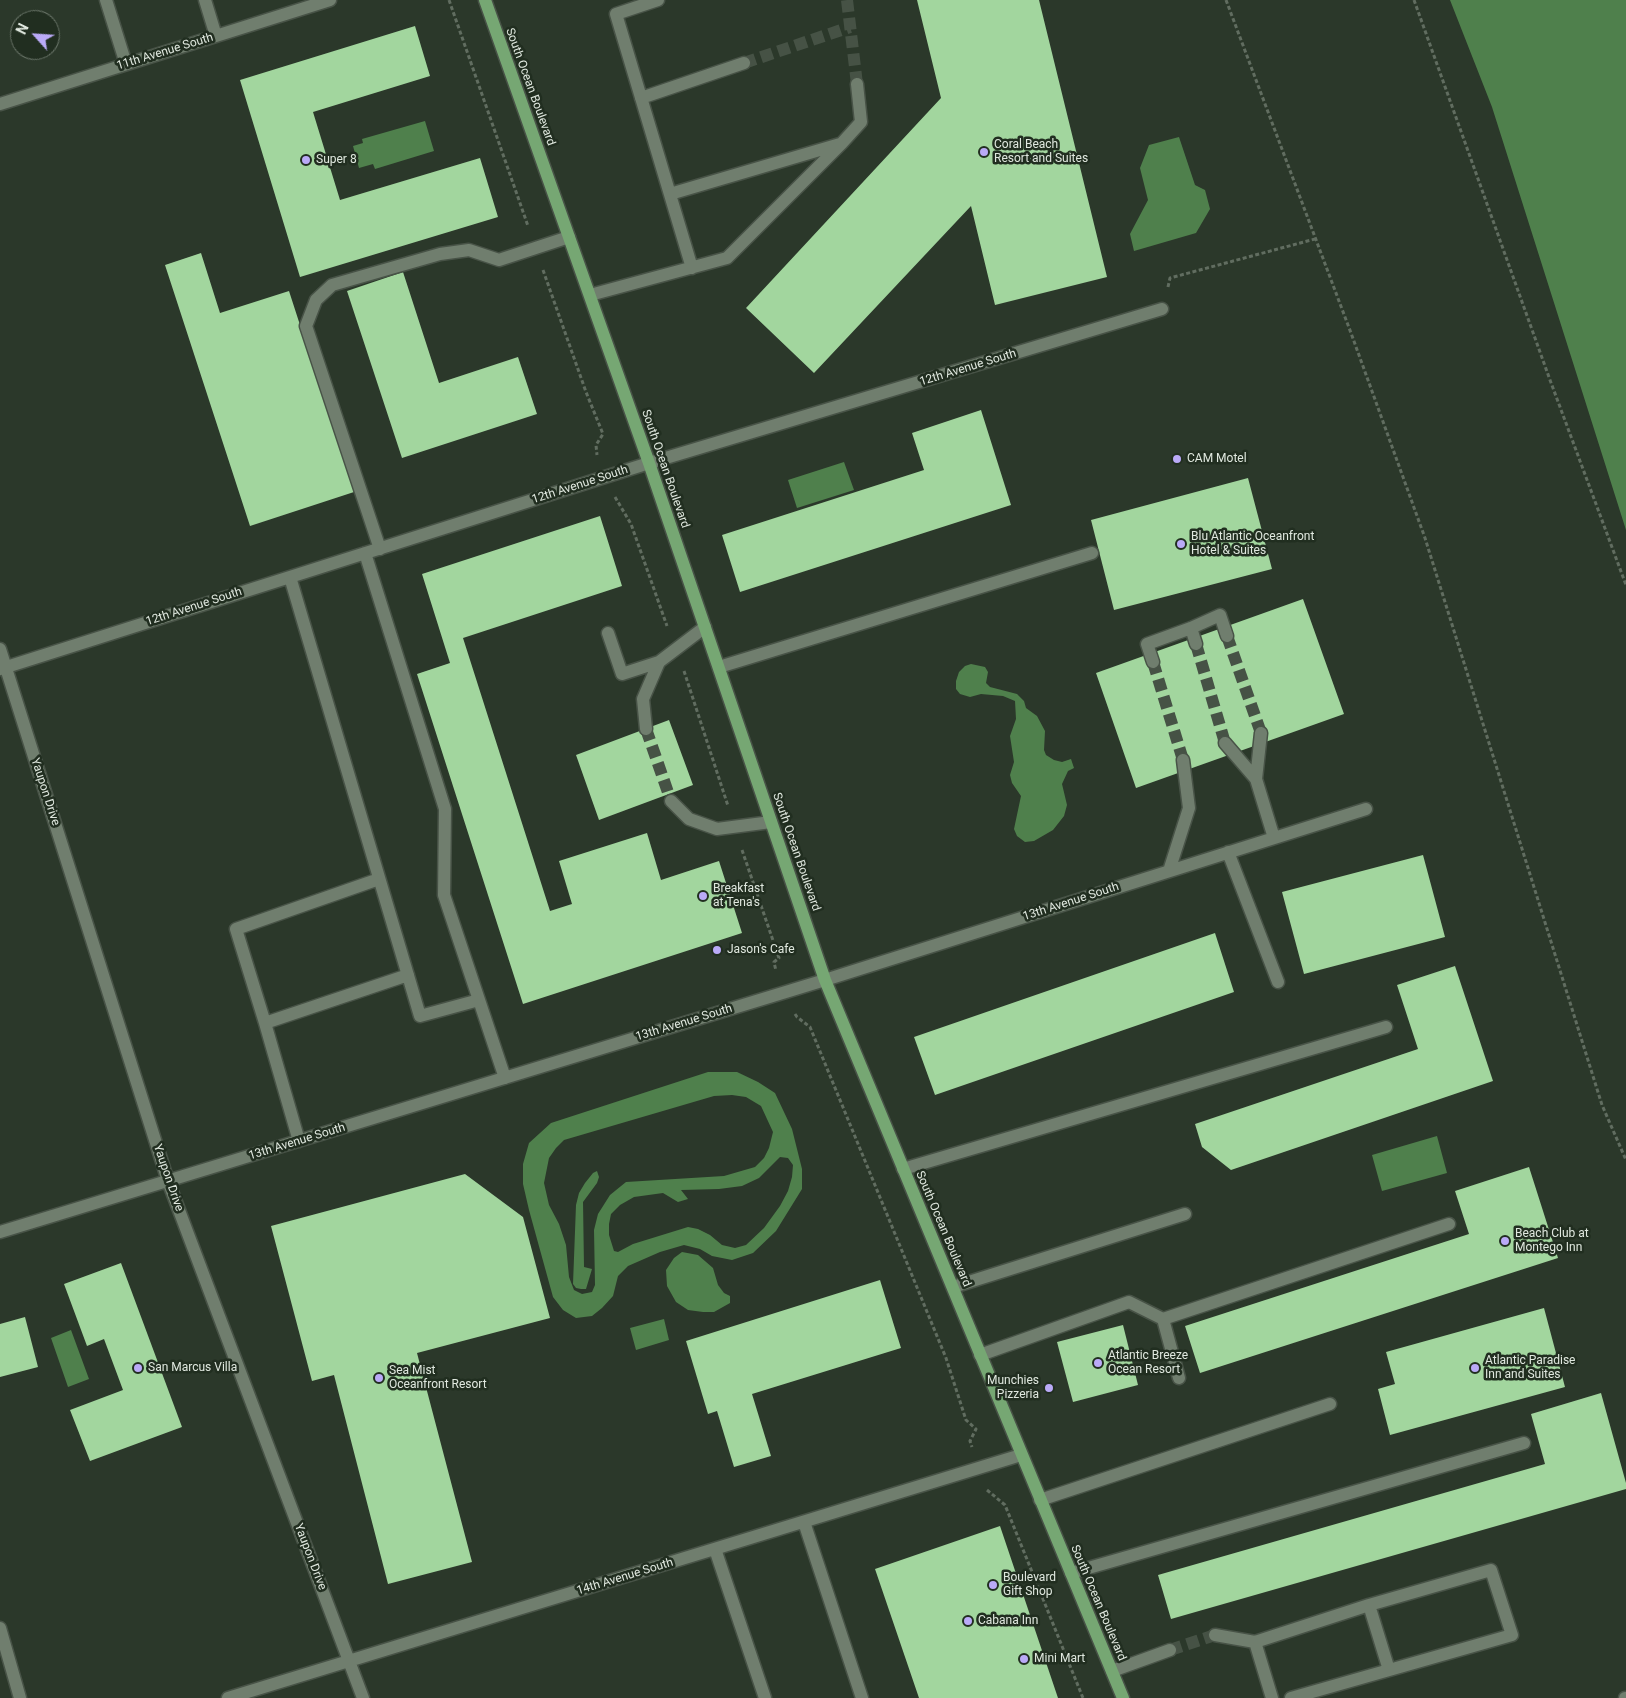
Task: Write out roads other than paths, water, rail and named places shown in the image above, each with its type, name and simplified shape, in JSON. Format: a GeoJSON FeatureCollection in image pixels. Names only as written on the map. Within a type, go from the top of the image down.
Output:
{"type":"FeatureCollection","features":[{"type":"Feature","properties":{"kind":"main road","name":"South Ocean Boulevard"},"geometry":{"type":"LineString","coordinates":[[485,0],[649,464],[825,980],[1123,1698]]}},
{"type":"Feature","properties":{"kind":"street"},"geometry":{"type":"LineString","coordinates":[[106,0],[126,64]]}},
{"type":"Feature","properties":{"kind":"street"},"geometry":{"type":"LineString","coordinates":[[205,0],[216,36]]}},
{"type":"Feature","properties":{"kind":"street","name":"11th Avenue South"},"geometry":{"type":"LineString","coordinates":[[0,104],[330,0]]}},
{"type":"Feature","properties":{"kind":"street"},"geometry":{"type":"LineString","coordinates":[[658,0],[616,14],[692,268]]}},
{"type":"Feature","properties":{"kind":"street"},"geometry":{"type":"LineString","coordinates":[[641,98],[744,63]]}},
{"type":"Feature","properties":{"kind":"street"},"geometry":{"type":"LineString","coordinates":[[590,296],[727,258],[861,122],[857,84]]}},
{"type":"Feature","properties":{"kind":"street"},"geometry":{"type":"LineString","coordinates":[[670,194],[842,143]]}},
{"type":"Feature","properties":{"kind":"street"},"geometry":{"type":"LineString","coordinates":[[380,549],[306,326],[316,300],[332,285],[440,254],[470,250],[499,260],[568,237]]}},
{"type":"Feature","properties":{"kind":"street","name":"12th Avenue South"},"geometry":{"type":"LineString","coordinates":[[3,668],[605,477],[1162,309]]}},
{"type":"Feature","properties":{"kind":"street"},"geometry":{"type":"LineString","coordinates":[[719,667],[1092,553]]}},
{"type":"Feature","properties":{"kind":"street"},"geometry":{"type":"LineString","coordinates":[[365,554],[445,809],[444,895],[505,1078]]}},
{"type":"Feature","properties":{"kind":"street"},"geometry":{"type":"LineString","coordinates":[[290,577],[420,1016],[479,1000]]}},
{"type":"Feature","properties":{"kind":"street"},"geometry":{"type":"LineString","coordinates":[[1153,662],[1147,644],[1220,615],[1227,636]]}},
{"type":"Feature","properties":{"kind":"street"},"geometry":{"type":"LineString","coordinates":[[608,633],[622,674],[659,662],[705,627]]}},
{"type":"Feature","properties":{"kind":"street"},"geometry":{"type":"LineString","coordinates":[[1191,628],[1196,644]]}},
{"type":"Feature","properties":{"kind":"street","name":"Yaupon Drive"},"geometry":{"type":"LineString","coordinates":[[0,648],[3,668],[168,1181],[363,1698]]}},
{"type":"Feature","properties":{"kind":"street"},"geometry":{"type":"LineString","coordinates":[[646,729],[643,699],[659,662]]}},
{"type":"Feature","properties":{"kind":"street"},"geometry":{"type":"LineString","coordinates":[[1261,733],[1256,779],[1274,838]]}},
{"type":"Feature","properties":{"kind":"street"},"geometry":{"type":"LineString","coordinates":[[1225,743],[1256,779]]}},
{"type":"Feature","properties":{"kind":"street"},"geometry":{"type":"LineString","coordinates":[[1169,871],[1189,808],[1184,760]]}},
{"type":"Feature","properties":{"kind":"street"},"geometry":{"type":"LineString","coordinates":[[672,801],[689,819],[716,829],[771,822]]}},
{"type":"Feature","properties":{"kind":"street","name":"13th Avenue South"},"geometry":{"type":"LineString","coordinates":[[0,1232],[825,980],[1366,809]]}},
{"type":"Feature","properties":{"kind":"street"},"geometry":{"type":"LineString","coordinates":[[1228,852],[1278,982]]}},
{"type":"Feature","properties":{"kind":"street"},"geometry":{"type":"LineString","coordinates":[[299,1141],[236,929],[379,880]]}},
{"type":"Feature","properties":{"kind":"street"},"geometry":{"type":"LineString","coordinates":[[265,1023],[408,975]]}},
{"type":"Feature","properties":{"kind":"street"},"geometry":{"type":"LineString","coordinates":[[903,1169],[1386,1027]]}},
{"type":"Feature","properties":{"kind":"street"},"geometry":{"type":"LineString","coordinates":[[953,1287],[1185,1214]]}},
{"type":"Feature","properties":{"kind":"street"},"geometry":{"type":"LineString","coordinates":[[980,1355],[1129,1302],[1163,1319],[1449,1224]]}},
{"type":"Feature","properties":{"kind":"street"},"geometry":{"type":"LineString","coordinates":[[1163,1319],[1179,1378]]}},
{"type":"Feature","properties":{"kind":"street"},"geometry":{"type":"LineString","coordinates":[[1040,1500],[1330,1404]]}},
{"type":"Feature","properties":{"kind":"street"},"geometry":{"type":"LineString","coordinates":[[1071,1573],[1524,1443]]}},
{"type":"Feature","properties":{"kind":"street","name":"14th Avenue South"},"geometry":{"type":"LineString","coordinates":[[228,1698],[1022,1456]]}},
{"type":"Feature","properties":{"kind":"street"},"geometry":{"type":"LineString","coordinates":[[804,1522],[862,1698]]}},
{"type":"Feature","properties":{"kind":"street"},"geometry":{"type":"LineString","coordinates":[[715,1549],[765,1698]]}},
{"type":"Feature","properties":{"kind":"street"},"geometry":{"type":"LineString","coordinates":[[1215,1635],[1255,1642],[1369,1605],[1491,1570],[1512,1634],[1291,1698]]}},
{"type":"Feature","properties":{"kind":"street"},"geometry":{"type":"LineString","coordinates":[[1369,1605],[1389,1670]]}},
{"type":"Feature","properties":{"kind":"street"},"geometry":{"type":"LineString","coordinates":[[0,1628],[20,1698]]}},
{"type":"Feature","properties":{"kind":"street"},"geometry":{"type":"LineString","coordinates":[[1255,1642],[1272,1698]]}},
{"type":"Feature","properties":{"kind":"street"},"geometry":{"type":"LineString","coordinates":[[1112,1671],[1170,1650]]}},
{"type":"Feature","properties":{"kind":"tunnel"},"geometry":{"type":"LineString","coordinates":[[847,0],[857,84]]}},
{"type":"Feature","properties":{"kind":"tunnel"},"geometry":{"type":"LineString","coordinates":[[744,63],[850,27]]}},
{"type":"Feature","properties":{"kind":"tunnel"},"geometry":{"type":"LineString","coordinates":[[1227,636],[1261,733]]}},
{"type":"Feature","properties":{"kind":"tunnel"},"geometry":{"type":"LineString","coordinates":[[1196,644],[1225,743]]}},
{"type":"Feature","properties":{"kind":"tunnel"},"geometry":{"type":"LineString","coordinates":[[1153,662],[1183,760]]}},
{"type":"Feature","properties":{"kind":"tunnel"},"geometry":{"type":"LineString","coordinates":[[646,729],[671,801]]}},
{"type":"Feature","properties":{"kind":"tunnel"},"geometry":{"type":"LineString","coordinates":[[1170,1650],[1215,1635]]}},
{"type":"Feature","properties":{"kind":"place","name":"Coral Beach Resort and Suites"},"geometry":{"type":"Point","coordinates":[984,152]}},
{"type":"Feature","properties":{"kind":"place","name":"Super 8"},"geometry":{"type":"Point","coordinates":[306,160]}},
{"type":"Feature","properties":{"kind":"place","name":"CAM Motel"},"geometry":{"type":"Point","coordinates":[1177,459]}},
{"type":"Feature","properties":{"kind":"place","name":"Blu Atlantic Oceanfront Hotel & Suites"},"geometry":{"type":"Point","coordinates":[1181,544]}},
{"type":"Feature","properties":{"kind":"place","name":"Breakfast at Tena's"},"geometry":{"type":"Point","coordinates":[703,896]}},
{"type":"Feature","properties":{"kind":"place","name":"Jason's Cafe"},"geometry":{"type":"Point","coordinates":[717,950]}},
{"type":"Feature","properties":{"kind":"place","name":"Beach Club at Montego Inn"},"geometry":{"type":"Point","coordinates":[1505,1241]}},
{"type":"Feature","properties":{"kind":"place","name":"Atlantic Breeze Ocean Resort"},"geometry":{"type":"Point","coordinates":[1098,1363]}},
{"type":"Feature","properties":{"kind":"place","name":"San Marcus Villa"},"geometry":{"type":"Point","coordinates":[138,1368]}},
{"type":"Feature","properties":{"kind":"place","name":"Atlantic Paradise Inn and Suites"},"geometry":{"type":"Point","coordinates":[1475,1368]}},
{"type":"Feature","properties":{"kind":"place","name":"Sea Mist Oceanfront Resort"},"geometry":{"type":"Point","coordinates":[379,1378]}},
{"type":"Feature","properties":{"kind":"place","name":"Munchies Pizzeria"},"geometry":{"type":"Point","coordinates":[1049,1388]}},
{"type":"Feature","properties":{"kind":"place","name":"Boulevard Gift Shop"},"geometry":{"type":"Point","coordinates":[993,1585]}},
{"type":"Feature","properties":{"kind":"place","name":"Cabana Inn"},"geometry":{"type":"Point","coordinates":[968,1621]}},
{"type":"Feature","properties":{"kind":"place","name":"Mini Mart"},"geometry":{"type":"Point","coordinates":[1024,1659]}}]}
